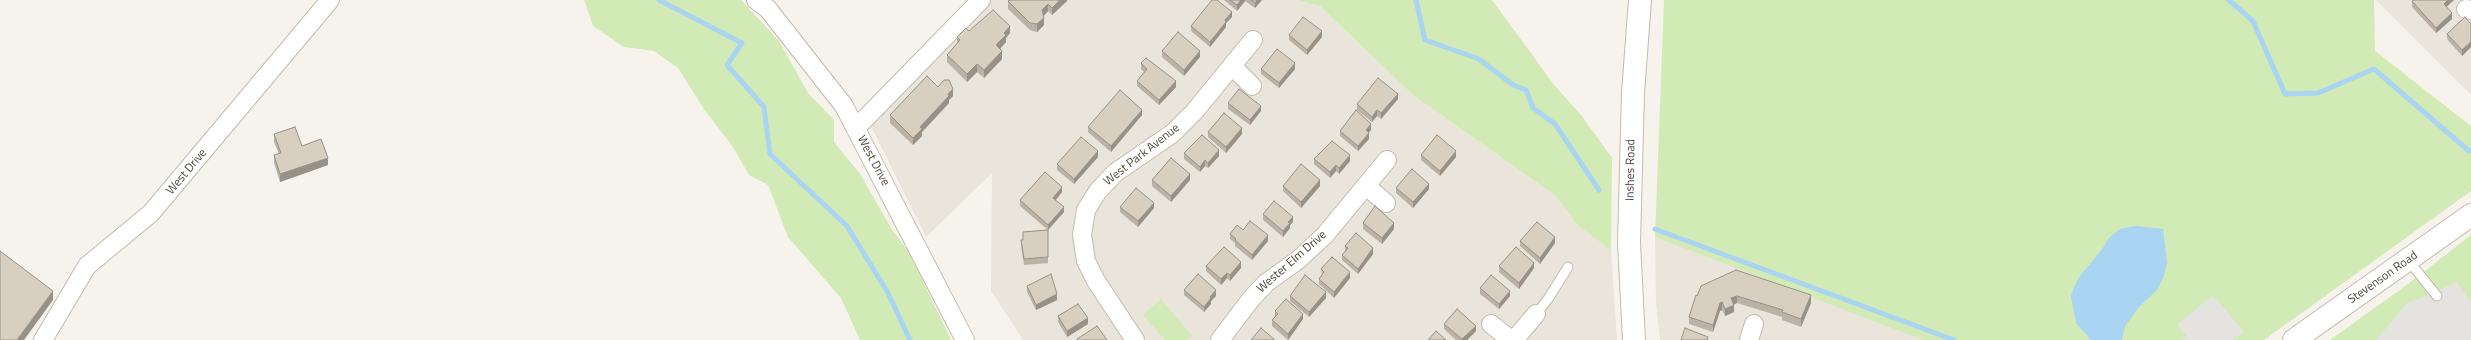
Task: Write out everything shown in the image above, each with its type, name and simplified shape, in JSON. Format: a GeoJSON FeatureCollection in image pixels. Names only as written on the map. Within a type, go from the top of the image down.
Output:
{"type":"FeatureCollection","features":[{"type":"Feature","properties":{"kind":"street","name":"West Drive"},"geometry":{"type":"LineString","coordinates":[[43,340],[87,266],[151,213],[330,0]]}},
{"type":"Feature","properties":{"kind":"street","name":"West Drive"},"geometry":{"type":"LineString","coordinates":[[756,0],[768,9],[844,106],[965,340]]}},
{"type":"Feature","properties":{"kind":"street"},"geometry":{"type":"LineString","coordinates":[[856,128],[981,0]]}},
{"type":"Feature","properties":{"kind":"street","name":"Inshes Road"},"geometry":{"type":"LineString","coordinates":[[1634,340],[1629,243],[1633,93],[1640,0]]}},
{"type":"Feature","properties":{"kind":"street","name":"West Park Avenue"},"geometry":{"type":"LineString","coordinates":[[1135,340],[1096,282],[1086,262],[1082,235],[1086,210],[1098,191],[1116,173],[1173,133],[1194,112],[1253,40]]}},
{"type":"Feature","properties":{"kind":"street"},"geometry":{"type":"LineString","coordinates":[[1232,66],[1252,86]]}},
{"type":"Feature","properties":{"kind":"street","name":"Wester Elm Drive"},"geometry":{"type":"LineString","coordinates":[[1220,340],[1251,299],[1266,283],[1298,260],[1325,235],[1387,160]]}},
{"type":"Feature","properties":{"kind":"street"},"geometry":{"type":"LineString","coordinates":[[1366,186],[1386,203]]}},
{"type":"Feature","properties":{"kind":"street","name":"Stevenson Road"},"geometry":{"type":"LineString","coordinates":[[2294,340],[2471,215]]}},
{"type":"Feature","properties":{"kind":"street"},"geometry":{"type":"LineString","coordinates":[[1491,324],[1512,340],[1536,314]]}},
{"type":"Feature","properties":{"kind":"lane"},"geometry":{"type":"LineString","coordinates":[[2408,260],[2437,296]]}},
{"type":"Feature","properties":{"kind":"lane"},"geometry":{"type":"LineString","coordinates":[[1536,314],[1548,299],[1568,267]]}},
{"type":"Feature","properties":{"kind":"shaded area"},"geometry":{"type":"Polygon","coordinates":[[[971,0],[1297,0],[1320,6],[1413,95],[1556,196],[1578,226],[1611,250],[1617,340],[1023,340],[991,291],[992,173],[926,237],[863,110],[971,0]]]}},
{"type":"Feature","properties":{"kind":"shaded area"},"geometry":{"type":"Polygon","coordinates":[[[2376,0],[2471,0],[2471,95],[2376,0]]]}},
{"type":"Feature","properties":{"kind":"shaded area"},"geometry":{"type":"Polygon","coordinates":[[[1655,237],[1933,340],[1660,340],[1656,303],[1655,237]]]}},
{"type":"Feature","properties":{"kind":"shaded area"},"geometry":{"type":"Polygon","coordinates":[[[2457,282],[2471,302],[2471,340],[2376,340],[2408,302],[2422,298],[2457,282]]]}},
{"type":"Feature","properties":{"kind":"shaded area"},"geometry":{"type":"Polygon","coordinates":[[[2213,295],[2244,332],[2233,340],[2181,340],[2187,336],[2177,325],[2213,295]]]}},
{"type":"Feature","properties":{"kind":"green space"},"geometry":{"type":"Polygon","coordinates":[[[584,0],[741,0],[779,41],[808,93],[834,120],[834,142],[860,174],[891,228],[910,254],[951,340],[860,340],[841,298],[788,237],[768,185],[749,175],[733,147],[704,109],[678,68],[654,51],[624,47],[593,26],[584,0]]]}},
{"type":"Feature","properties":{"kind":"green space"},"geometry":{"type":"Polygon","coordinates":[[[1297,0],[1492,0],[1555,86],[1582,116],[1612,158],[1611,250],[1578,226],[1556,196],[1413,95],[1320,6],[1297,0]]]}},
{"type":"Feature","properties":{"kind":"green space"},"geometry":{"type":"Polygon","coordinates":[[[1664,0],[2374,0],[2375,51],[2471,126],[2471,191],[2264,340],[1923,340],[1655,237],[1664,0]]]}},
{"type":"Feature","properties":{"kind":"green space"},"geometry":{"type":"Polygon","coordinates":[[[2471,235],[2471,340],[2330,340],[2408,284],[2471,235]]]}},
{"type":"Feature","properties":{"kind":"green space"},"geometry":{"type":"Polygon","coordinates":[[[1161,299],[1192,336],[1187,340],[1165,340],[1143,315],[1161,299]]]}},
{"type":"Feature","properties":{"kind":"water"},"geometry":{"type":"Polygon","coordinates":[[[2136,226],[2163,229],[2167,262],[2164,276],[2157,290],[2139,307],[2125,326],[2122,340],[2091,340],[2076,323],[2071,296],[2074,287],[2080,276],[2103,248],[2109,238],[2120,229],[2136,226]]]}},
{"type":"Feature","properties":{"kind":"building"},"geometry":{"type":"Polygon","coordinates":[[[1060,0],[1052,8],[1048,4],[1042,10],[1044,18],[1037,24],[1030,23],[1008,1],[1060,0]]]}},
{"type":"Feature","properties":{"kind":"building"},"geometry":{"type":"Polygon","coordinates":[[[1212,0],[1217,0],[1232,12],[1210,42],[1191,26],[1212,0]]]}},
{"type":"Feature","properties":{"kind":"building"},"geometry":{"type":"Polygon","coordinates":[[[1230,0],[1241,0],[1237,5],[1230,0]]]}},
{"type":"Feature","properties":{"kind":"building"},"geometry":{"type":"Polygon","coordinates":[[[2448,0],[2444,4],[2452,13],[2436,28],[2412,1],[2448,0]]]}},
{"type":"Feature","properties":{"kind":"building"},"geometry":{"type":"Polygon","coordinates":[[[993,10],[1010,26],[1004,33],[1006,35],[996,45],[1002,51],[984,70],[977,64],[967,74],[947,55],[960,40],[957,37],[966,28],[969,31],[993,10]]]}},
{"type":"Feature","properties":{"kind":"building"},"geometry":{"type":"Polygon","coordinates":[[[1303,17],[1322,31],[1307,50],[1289,35],[1303,17]]]}},
{"type":"Feature","properties":{"kind":"building"},"geometry":{"type":"Polygon","coordinates":[[[2465,17],[2471,24],[2471,42],[2462,50],[2447,34],[2465,17]]]}},
{"type":"Feature","properties":{"kind":"building"},"geometry":{"type":"Polygon","coordinates":[[[1178,32],[1200,51],[1184,70],[1162,51],[1178,32]]]}},
{"type":"Feature","properties":{"kind":"building"},"geometry":{"type":"Polygon","coordinates":[[[1277,49],[1295,63],[1279,83],[1261,69],[1277,49]]]}},
{"type":"Feature","properties":{"kind":"building"},"geometry":{"type":"Polygon","coordinates":[[[1146,58],[1176,81],[1159,100],[1137,81],[1147,69],[1141,63],[1146,58]]]}},
{"type":"Feature","properties":{"kind":"building"},"geometry":{"type":"Polygon","coordinates":[[[927,76],[938,87],[944,80],[949,80],[953,89],[948,94],[949,96],[920,127],[922,129],[913,138],[890,115],[927,76]]]}},
{"type":"Feature","properties":{"kind":"building"},"geometry":{"type":"Polygon","coordinates":[[[1378,78],[1398,94],[1381,113],[1377,110],[1372,117],[1357,104],[1378,78]]]}},
{"type":"Feature","properties":{"kind":"building"},"geometry":{"type":"Polygon","coordinates":[[[1239,89],[1261,106],[1250,120],[1228,103],[1239,89]]]}},
{"type":"Feature","properties":{"kind":"building"},"geometry":{"type":"Polygon","coordinates":[[[1120,90],[1142,110],[1111,146],[1088,127],[1120,90]]]}},
{"type":"Feature","properties":{"kind":"building"},"geometry":{"type":"Polygon","coordinates":[[[1356,110],[1371,124],[1366,130],[1369,133],[1358,146],[1340,131],[1356,110]]]}},
{"type":"Feature","properties":{"kind":"building"},"geometry":{"type":"Polygon","coordinates":[[[1224,113],[1242,128],[1226,147],[1208,132],[1224,113]]]}},
{"type":"Feature","properties":{"kind":"building"},"geometry":{"type":"Polygon","coordinates":[[[295,127],[302,146],[321,139],[328,158],[280,174],[274,155],[281,153],[274,134],[295,127]]]}},
{"type":"Feature","properties":{"kind":"building"},"geometry":{"type":"Polygon","coordinates":[[[1202,135],[1219,150],[1208,163],[1205,160],[1200,167],[1184,153],[1202,135]]]}},
{"type":"Feature","properties":{"kind":"building"},"geometry":{"type":"Polygon","coordinates":[[[1437,135],[1456,151],[1440,171],[1421,155],[1437,135]]]}},
{"type":"Feature","properties":{"kind":"building"},"geometry":{"type":"Polygon","coordinates":[[[1081,137],[1098,151],[1074,179],[1057,164],[1081,137]]]}},
{"type":"Feature","properties":{"kind":"building"},"geometry":{"type":"Polygon","coordinates":[[[1332,141],[1350,155],[1339,168],[1336,165],[1330,172],[1314,159],[1332,141]]]}},
{"type":"Feature","properties":{"kind":"building"},"geometry":{"type":"Polygon","coordinates":[[[1171,158],[1190,174],[1171,196],[1152,180],[1171,158]]]}},
{"type":"Feature","properties":{"kind":"building"},"geometry":{"type":"Polygon","coordinates":[[[1301,164],[1320,180],[1301,202],[1283,186],[1301,164]]]}},
{"type":"Feature","properties":{"kind":"building"},"geometry":{"type":"Polygon","coordinates":[[[1412,169],[1429,184],[1413,202],[1396,188],[1412,169]]]}},
{"type":"Feature","properties":{"kind":"building"},"geometry":{"type":"Polygon","coordinates":[[[1045,172],[1062,187],[1053,198],[1064,207],[1048,225],[1020,200],[1045,172]]]}},
{"type":"Feature","properties":{"kind":"building"},"geometry":{"type":"Polygon","coordinates":[[[1136,188],[1154,203],[1138,221],[1120,207],[1136,188]]]}},
{"type":"Feature","properties":{"kind":"building"},"geometry":{"type":"Polygon","coordinates":[[[1274,201],[1293,217],[1283,231],[1263,214],[1274,201]]]}},
{"type":"Feature","properties":{"kind":"building"},"geometry":{"type":"Polygon","coordinates":[[[1375,206],[1394,223],[1382,238],[1363,223],[1375,206]]]}},
{"type":"Feature","properties":{"kind":"building"},"geometry":{"type":"Polygon","coordinates":[[[1250,221],[1268,235],[1252,255],[1230,234],[1237,225],[1243,230],[1250,221]]]}},
{"type":"Feature","properties":{"kind":"building"},"geometry":{"type":"Polygon","coordinates":[[[1537,222],[1555,237],[1540,258],[1520,241],[1537,222]]]}},
{"type":"Feature","properties":{"kind":"building"},"geometry":{"type":"Polygon","coordinates":[[[1048,230],[1048,257],[1024,259],[1021,240],[1023,240],[1023,232],[1048,230]]]}},
{"type":"Feature","properties":{"kind":"building"},"geometry":{"type":"Polygon","coordinates":[[[1356,233],[1373,248],[1358,269],[1342,255],[1348,248],[1345,246],[1356,233]]]}},
{"type":"Feature","properties":{"kind":"building"},"geometry":{"type":"Polygon","coordinates":[[[1224,247],[1241,262],[1230,275],[1227,273],[1221,279],[1206,266],[1224,247]]]}},
{"type":"Feature","properties":{"kind":"building"},"geometry":{"type":"Polygon","coordinates":[[[1516,247],[1534,263],[1519,283],[1499,266],[1516,247]]]}},
{"type":"Feature","properties":{"kind":"building"},"geometry":{"type":"Polygon","coordinates":[[[0,251],[53,291],[17,340],[0,340],[0,251]]]}},
{"type":"Feature","properties":{"kind":"building"},"geometry":{"type":"Polygon","coordinates":[[[1332,257],[1350,272],[1334,292],[1319,279],[1324,272],[1321,269],[1332,257]]]}},
{"type":"Feature","properties":{"kind":"building"},"geometry":{"type":"Polygon","coordinates":[[[1736,270],[1811,295],[1801,319],[1782,312],[1783,310],[1737,296],[1731,298],[1734,305],[1725,309],[1722,302],[1720,303],[1713,325],[1689,317],[1696,295],[1697,296],[1701,286],[1736,270]]]}},
{"type":"Feature","properties":{"kind":"building"},"geometry":{"type":"Polygon","coordinates":[[[1051,274],[1057,294],[1036,305],[1027,286],[1051,274]]]}},
{"type":"Feature","properties":{"kind":"building"},"geometry":{"type":"Polygon","coordinates":[[[1198,274],[1216,290],[1204,307],[1184,290],[1198,274]]]}},
{"type":"Feature","properties":{"kind":"building"},"geometry":{"type":"Polygon","coordinates":[[[1305,275],[1326,292],[1309,312],[1290,296],[1305,275]]]}},
{"type":"Feature","properties":{"kind":"building"},"geometry":{"type":"Polygon","coordinates":[[[1491,275],[1510,291],[1499,304],[1480,288],[1491,275]]]}},
{"type":"Feature","properties":{"kind":"building"},"geometry":{"type":"Polygon","coordinates":[[[1286,299],[1303,314],[1288,334],[1272,320],[1278,314],[1275,311],[1286,299]]]}},
{"type":"Feature","properties":{"kind":"building"},"geometry":{"type":"Polygon","coordinates":[[[1078,304],[1088,318],[1067,331],[1058,316],[1078,304]]]}},
{"type":"Feature","properties":{"kind":"building"},"geometry":{"type":"Polygon","coordinates":[[[1457,309],[1476,326],[1462,339],[1444,324],[1457,309]]]}},
{"type":"Feature","properties":{"kind":"building"},"geometry":{"type":"Polygon","coordinates":[[[1097,326],[1107,340],[1077,339],[1097,326]]]}},
{"type":"Feature","properties":{"kind":"building"},"geometry":{"type":"Polygon","coordinates":[[[1261,328],[1275,340],[1251,340],[1261,328]]]}},
{"type":"Feature","properties":{"kind":"building"},"geometry":{"type":"Polygon","coordinates":[[[1685,328],[1708,337],[1707,340],[1681,340],[1685,328]]]}},
{"type":"Feature","properties":{"kind":"building"},"geometry":{"type":"Polygon","coordinates":[[[1436,331],[1446,340],[1428,340],[1436,331]]]}},
{"type":"Feature","properties":{"kind":"waterway"},"geometry":{"type":"LineString","coordinates":[[659,0],[742,43],[727,65],[764,107],[770,154],[847,226],[888,293],[910,340]]}},
{"type":"Feature","properties":{"kind":"waterway"},"geometry":{"type":"LineString","coordinates":[[1416,0],[1425,40],[1479,59],[1513,85],[1526,90],[1533,108],[1555,124],[1599,190]]}},
{"type":"Feature","properties":{"kind":"waterway"},"geometry":{"type":"LineString","coordinates":[[2229,0],[2253,21],[2285,94],[2318,93],[2374,69],[2469,151]]}},
{"type":"Feature","properties":{"kind":"waterway"},"geometry":{"type":"LineString","coordinates":[[1655,229],[1954,340]]}}]}
